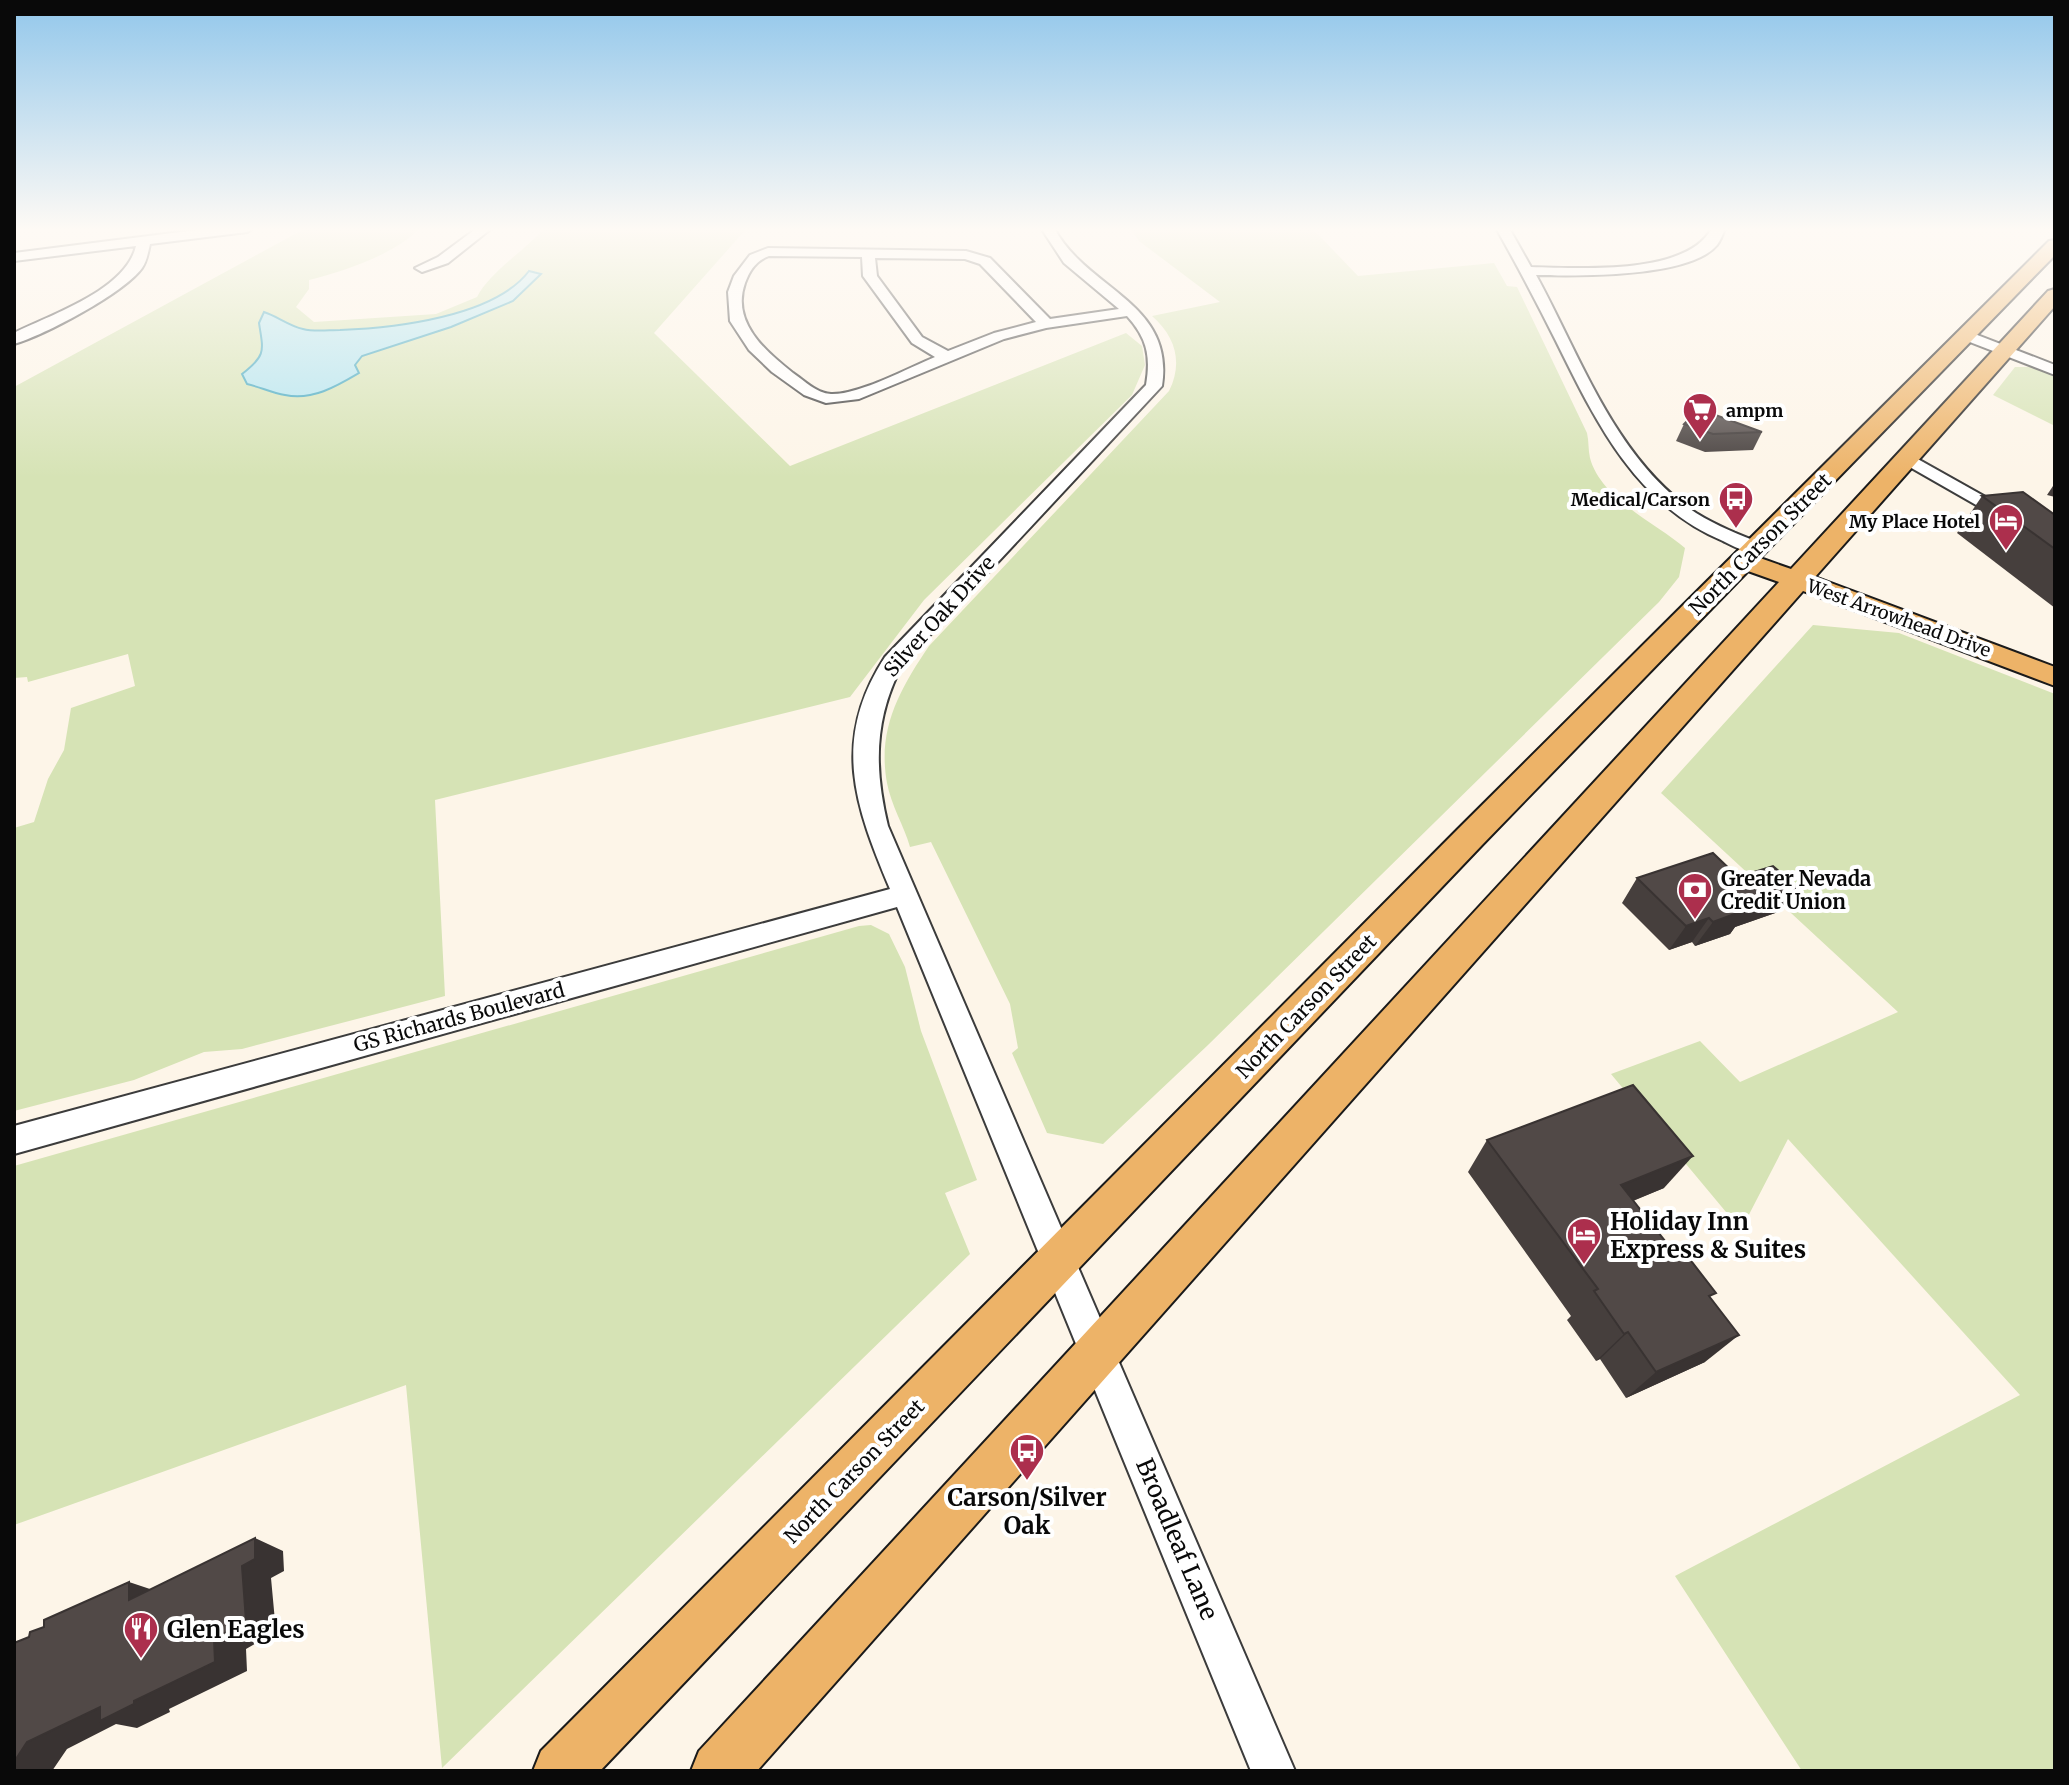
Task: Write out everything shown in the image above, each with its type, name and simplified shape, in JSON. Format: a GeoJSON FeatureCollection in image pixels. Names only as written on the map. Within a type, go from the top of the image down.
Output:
{"type":"FeatureCollection","features":[{"type":"Feature","properties":{"kind":"main road","name":"North Carson Street"},"geometry":{"type":"LineString","coordinates":[[561,1771],[1470,837],[1991,311]]}},
{"type":"Feature","properties":{"kind":"main road"},"geometry":{"type":"LineString","coordinates":[[719,1771],[2040,311]]}},
{"type":"Feature","properties":{"kind":"main road","name":"West Arrowhead Drive"},"geometry":{"type":"LineString","coordinates":[[1750,554],[2055,663]]}},
{"type":"Feature","properties":{"kind":"main road","name":"West Arrowhead Drive"},"geometry":{"type":"LineString","coordinates":[[1802,573],[2055,677]]}},
{"type":"Feature","properties":{"kind":"street"},"geometry":{"type":"LineString","coordinates":[[14,339],[68,311]]}},
{"type":"Feature","properties":{"kind":"street"},"geometry":{"type":"LineString","coordinates":[[735,311],[746,338],[771,363],[814,394],[825,398],[853,396],[999,336],[1112,311]]}},
{"type":"Feature","properties":{"kind":"street"},"geometry":{"type":"LineString","coordinates":[[896,311],[917,340],[945,356]]}},
{"type":"Feature","properties":{"kind":"street"},"geometry":{"type":"LineString","coordinates":[[1033,311],[1046,324]]}},
{"type":"Feature","properties":{"kind":"street","name":"Silver Oak Drive"},"geometry":{"type":"LineString","coordinates":[[1079,1308],[876,826],[866,791],[864,742],[867,719],[878,687],[893,662],[1154,386],[1159,369],[1158,352],[1145,326],[1129,311]]}},
{"type":"Feature","properties":{"kind":"street"},"geometry":{"type":"LineString","coordinates":[[1548,311],[1616,444],[1612,460],[1616,471],[1649,507],[1676,527],[1750,554]]}},
{"type":"Feature","properties":{"kind":"street"},"geometry":{"type":"LineString","coordinates":[[1967,336],[2055,370]]}},
{"type":"Feature","properties":{"kind":"street"},"geometry":{"type":"LineString","coordinates":[[1907,458],[2055,544]]}},
{"type":"Feature","properties":{"kind":"street","name":"GS Richards Boulevard"},"geometry":{"type":"LineString","coordinates":[[14,1140],[905,895]]}},
{"type":"Feature","properties":{"kind":"street","name":"Broadleaf Lane"},"geometry":{"type":"LineString","coordinates":[[1079,1308],[1273,1771]]}},
{"type":"Feature","properties":{"kind":"green space"},"geometry":{"type":"Polygon","coordinates":[[[153,311],[301,311],[314,322],[443,311],[673,311],[654,333],[790,466],[1126,333],[1142,346],[1145,365],[1132,395],[924,600],[850,697],[435,800],[445,996],[242,1049],[204,1052],[134,1080],[14,1111],[14,828],[34,822],[48,779],[64,750],[71,708],[135,686],[128,654],[28,682],[27,677],[14,678],[14,387],[153,311]]]}},
{"type":"Feature","properties":{"kind":"green space"},"geometry":{"type":"Polygon","coordinates":[[[1175,311],[1529,311],[1587,433],[1590,458],[1596,473],[1617,498],[1685,548],[1679,577],[1659,602],[1208,1045],[1103,1144],[1047,1133],[1012,1053],[1018,1048],[1010,1004],[931,842],[910,847],[887,783],[885,745],[900,694],[929,646],[1169,391],[1176,370],[1175,351],[1167,333],[1152,316],[1175,311]]]}},
{"type":"Feature","properties":{"kind":"green space"},"geometry":{"type":"Polygon","coordinates":[[[2015,367],[2034,367],[2055,377],[2055,426],[1993,395],[2015,367]]]}},
{"type":"Feature","properties":{"kind":"green space"},"geometry":{"type":"Polygon","coordinates":[[[1813,625],[1899,633],[2055,694],[2055,1771],[1802,1771],[1675,1576],[2020,1395],[1788,1139],[1741,1230],[1611,1074],[1700,1041],[1740,1082],[1898,1012],[1661,793],[1813,625]]]}},
{"type":"Feature","properties":{"kind":"green space"},"geometry":{"type":"Polygon","coordinates":[[[871,925],[889,934],[905,967],[921,1031],[977,1180],[945,1193],[970,1254],[442,1768],[406,1385],[14,1525],[14,1166],[871,925]]]}},
{"type":"Feature","properties":{"kind":"water"},"geometry":{"type":"Polygon","coordinates":[[[461,311],[488,311],[362,356],[355,365],[359,373],[324,391],[305,396],[280,394],[247,384],[242,374],[256,362],[261,352],[259,323],[264,312],[293,326],[312,330],[362,329],[461,311]]]}},
{"type":"Feature","properties":{"kind":"building"},"geometry":{"type":"Polygon","coordinates":[[[1699,409],[1762,432],[1713,434],[1684,424],[1699,409]]]}},
{"type":"Feature","properties":{"kind":"building"},"geometry":{"type":"Polygon","coordinates":[[[2023,492],[2055,515],[2055,549],[1982,496],[2023,492]]]}},
{"type":"Feature","properties":{"kind":"building"},"geometry":{"type":"Polygon","coordinates":[[[1713,853],[1738,877],[1773,866],[1797,887],[1744,905],[1748,909],[1713,922],[1709,918],[1686,926],[1637,878],[1713,853]]]}},
{"type":"Feature","properties":{"kind":"building"},"geometry":{"type":"Polygon","coordinates":[[[1633,1085],[1693,1156],[1621,1185],[1677,1256],[1685,1253],[1716,1293],[1709,1296],[1739,1335],[1656,1372],[1628,1332],[1624,1334],[1594,1291],[1598,1289],[1487,1140],[1633,1085]]]}},
{"type":"Feature","properties":{"kind":"building","name":"Glen Eagles"},"geometry":{"type":"Polygon","coordinates":[[[255,1538],[255,1559],[242,1566],[246,1621],[214,1639],[215,1662],[100,1721],[100,1707],[27,1742],[14,1762],[14,1643],[44,1627],[44,1620],[129,1582],[129,1600],[255,1538]]]}},
{"type":"Feature","properties":{"kind":"place","name":"ampm"},"geometry":{"type":"Point","coordinates":[1700,441]}},
{"type":"Feature","properties":{"kind":"place","name":"Medical/Carson"},"geometry":{"type":"Point","coordinates":[1736,530]}},
{"type":"Feature","properties":{"kind":"place","name":"My Place Hotel"},"geometry":{"type":"Point","coordinates":[2006,552]}},
{"type":"Feature","properties":{"kind":"place","name":"Greater Nevada Credit Union"},"geometry":{"type":"Point","coordinates":[1695,921]}},
{"type":"Feature","properties":{"kind":"place","name":"Holiday Inn Express & Suites"},"geometry":{"type":"Point","coordinates":[1584,1266]}},
{"type":"Feature","properties":{"kind":"place","name":"Carson/Silver Oak"},"geometry":{"type":"Point","coordinates":[1027,1482]}},
{"type":"Feature","properties":{"kind":"place","name":"Glen Eagles"},"geometry":{"type":"Point","coordinates":[141,1660]}}]}
